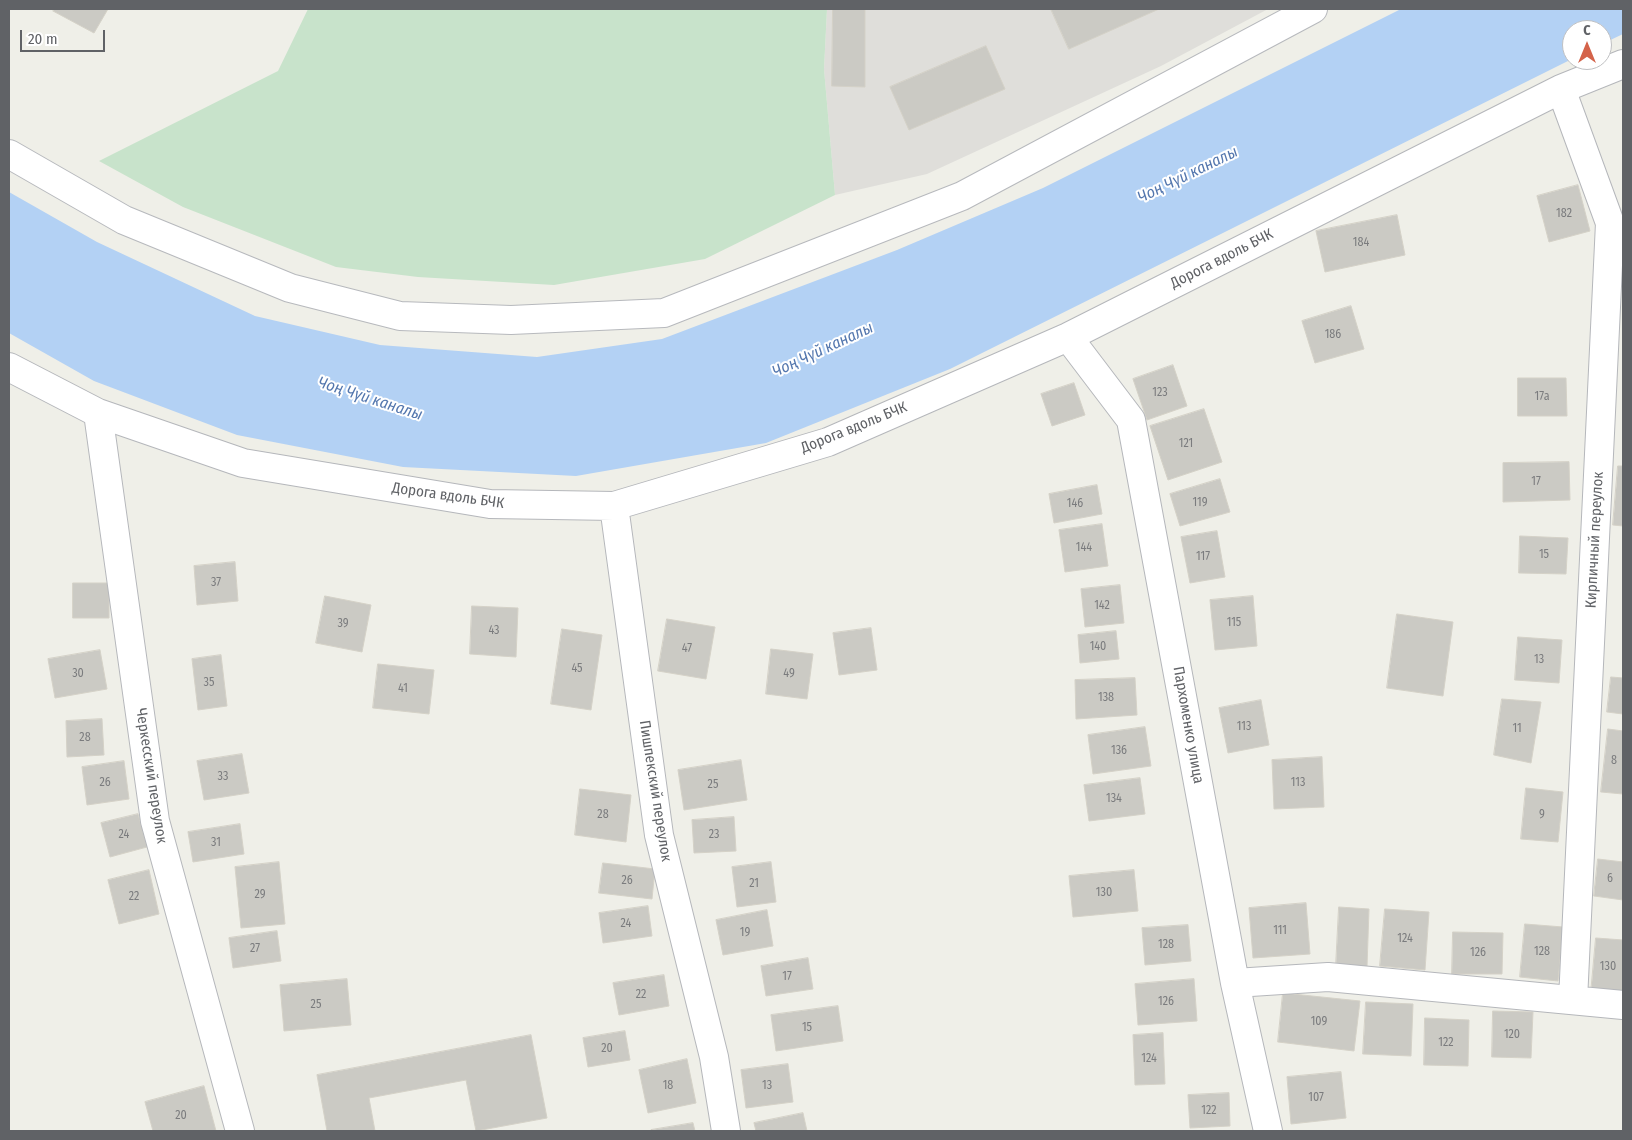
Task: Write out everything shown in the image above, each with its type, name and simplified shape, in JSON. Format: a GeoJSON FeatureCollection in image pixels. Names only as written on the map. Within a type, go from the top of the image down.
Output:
{"type":"FeatureCollection","features":[{"type":"Feature","properties":{"kind":"street"},"geometry":{"type":"LineString","coordinates":[[9,154],[124,220],[290,288],[400,316],[511,320],[664,312],[962,196],[1313,9]]}},
{"type":"Feature","properties":{"kind":"street","name":"Дорога вдоль БЧК"},"geometry":{"type":"LineString","coordinates":[[9,367],[98,413],[244,463],[490,504],[614,506],[828,442],[1068,337],[1560,89],[1623,64]]}},
{"type":"Feature","properties":{"kind":"street","name":"Кирпичный переулок"},"geometry":{"type":"LineString","coordinates":[[1560,89],[1610,222],[1573,1000]]}},
{"type":"Feature","properties":{"kind":"street","name":"Пархоменко улица"},"geometry":{"type":"LineString","coordinates":[[1068,337],[1131,420],[1235,983],[1268,1131]]}},
{"type":"Feature","properties":{"kind":"street","name":"Черкесский переулок"},"geometry":{"type":"LineString","coordinates":[[98,413],[155,821],[240,1131]]}},
{"type":"Feature","properties":{"kind":"street","name":"Пишпекский переулок"},"geometry":{"type":"LineString","coordinates":[[614,506],[659,836],[714,1057],[726,1131]]}},
{"type":"Feature","properties":{"kind":"street"},"geometry":{"type":"LineString","coordinates":[[1235,983],[1328,977],[1623,1005]]}},
{"type":"Feature","properties":{"kind":"shaded area"},"geometry":{"type":"Polygon","coordinates":[[[827,9],[1268,9],[1161,66],[927,174],[835,195],[824,69],[827,9]]]}},
{"type":"Feature","properties":{"kind":"green space"},"geometry":{"type":"Polygon","coordinates":[[[308,9],[827,9],[824,69],[835,195],[705,259],[554,285],[418,277],[336,267],[183,207],[99,161],[278,71],[308,9]]]}},
{"type":"Feature","properties":{"kind":"water","name":"Чоң Чүй каналы"},"geometry":{"type":"Polygon","coordinates":[[[1401,9],[1623,9],[1623,34],[1612,39],[1612,20],[1562,20],[1562,64],[950,369],[766,443],[576,476],[403,467],[237,435],[94,381],[9,333],[9,192],[97,242],[255,316],[380,345],[537,357],[662,339],[897,250],[1043,188],[1401,9]]]}},
{"type":"Feature","properties":{"kind":"building"},"geometry":{"type":"Polygon","coordinates":[[[55,9],[108,9],[94,33],[53,11],[55,9]]]}},
{"type":"Feature","properties":{"kind":"building"},"geometry":{"type":"Polygon","coordinates":[[[833,9],[865,9],[865,87],[832,86],[833,9]]]}},
{"type":"Feature","properties":{"kind":"building"},"geometry":{"type":"Polygon","coordinates":[[[1051,9],[1159,9],[1069,49],[1051,9]]]}},
{"type":"Feature","properties":{"kind":"building"},"geometry":{"type":"Polygon","coordinates":[[[986,46],[1005,89],[909,130],[890,87],[986,46]]]}},
{"type":"Feature","properties":{"kind":"building"},"geometry":{"type":"Polygon","coordinates":[[[1578,185],[1590,231],[1549,242],[1537,196],[1578,185]]]}},
{"type":"Feature","properties":{"kind":"building"},"geometry":{"type":"Polygon","coordinates":[[[1397,215],[1405,255],[1325,272],[1316,231],[1397,215]]]}},
{"type":"Feature","properties":{"kind":"building"},"geometry":{"type":"Polygon","coordinates":[[[1351,306],[1364,349],[1315,363],[1302,321],[1351,306]]]}},
{"type":"Feature","properties":{"kind":"building"},"geometry":{"type":"Polygon","coordinates":[[[1173,365],[1187,406],[1147,420],[1133,379],[1173,365]]]}},
{"type":"Feature","properties":{"kind":"building"},"geometry":{"type":"Polygon","coordinates":[[[1518,378],[1566,378],[1567,416],[1518,416],[1518,378]]]}},
{"type":"Feature","properties":{"kind":"building"},"geometry":{"type":"Polygon","coordinates":[[[1074,383],[1085,415],[1052,426],[1041,394],[1074,383]]]}},
{"type":"Feature","properties":{"kind":"building"},"geometry":{"type":"Polygon","coordinates":[[[1204,409],[1222,462],[1168,480],[1150,426],[1204,409]]]}},
{"type":"Feature","properties":{"kind":"building"},"geometry":{"type":"Polygon","coordinates":[[[1569,462],[1570,500],[1503,502],[1503,463],[1569,462]]]}},
{"type":"Feature","properties":{"kind":"building"},"geometry":{"type":"Polygon","coordinates":[[[1618,466],[1623,466],[1623,526],[1613,525],[1618,466]]]}},
{"type":"Feature","properties":{"kind":"building"},"geometry":{"type":"Polygon","coordinates":[[[1220,479],[1230,512],[1180,526],[1170,494],[1220,479]]]}},
{"type":"Feature","properties":{"kind":"building"},"geometry":{"type":"Polygon","coordinates":[[[1097,485],[1102,514],[1054,523],[1049,494],[1097,485]]]}},
{"type":"Feature","properties":{"kind":"building"},"geometry":{"type":"Polygon","coordinates":[[[1102,524],[1108,566],[1065,572],[1059,530],[1102,524]]]}},
{"type":"Feature","properties":{"kind":"building"},"geometry":{"type":"Polygon","coordinates":[[[1217,531],[1225,577],[1190,583],[1181,537],[1217,531]]]}},
{"type":"Feature","properties":{"kind":"building"},"geometry":{"type":"Polygon","coordinates":[[[1520,536],[1568,538],[1566,574],[1519,573],[1520,536]]]}},
{"type":"Feature","properties":{"kind":"building"},"geometry":{"type":"Polygon","coordinates":[[[235,562],[238,601],[197,605],[194,566],[235,562]]]}},
{"type":"Feature","properties":{"kind":"building"},"geometry":{"type":"Polygon","coordinates":[[[73,583],[109,583],[109,618],[73,618],[73,583]]]}},
{"type":"Feature","properties":{"kind":"building"},"geometry":{"type":"Polygon","coordinates":[[[1120,585],[1124,623],[1085,627],[1081,589],[1120,585]]]}},
{"type":"Feature","properties":{"kind":"building"},"geometry":{"type":"Polygon","coordinates":[[[325,596],[371,605],[362,652],[316,643],[325,596]]]}},
{"type":"Feature","properties":{"kind":"building"},"geometry":{"type":"Polygon","coordinates":[[[1253,596],[1257,646],[1215,650],[1210,600],[1253,596]]]}},
{"type":"Feature","properties":{"kind":"building"},"geometry":{"type":"Polygon","coordinates":[[[472,606],[518,608],[516,657],[470,654],[472,606]]]}},
{"type":"Feature","properties":{"kind":"building"},"geometry":{"type":"Polygon","coordinates":[[[1397,614],[1453,622],[1443,696],[1387,688],[1397,614]]]}},
{"type":"Feature","properties":{"kind":"building"},"geometry":{"type":"Polygon","coordinates":[[[667,619],[715,627],[706,679],[658,671],[667,619]]]}},
{"type":"Feature","properties":{"kind":"building"},"geometry":{"type":"Polygon","coordinates":[[[871,628],[877,670],[839,675],[833,633],[871,628]]]}},
{"type":"Feature","properties":{"kind":"building"},"geometry":{"type":"Polygon","coordinates":[[[562,629],[602,635],[591,710],[551,704],[562,629]]]}},
{"type":"Feature","properties":{"kind":"building"},"geometry":{"type":"Polygon","coordinates":[[[1116,631],[1119,659],[1080,663],[1078,635],[1116,631]]]}},
{"type":"Feature","properties":{"kind":"building"},"geometry":{"type":"Polygon","coordinates":[[[1518,637],[1562,640],[1559,683],[1515,680],[1518,637]]]}},
{"type":"Feature","properties":{"kind":"building"},"geometry":{"type":"Polygon","coordinates":[[[771,649],[813,654],[807,699],[766,694],[771,649]]]}},
{"type":"Feature","properties":{"kind":"building"},"geometry":{"type":"Polygon","coordinates":[[[100,650],[107,689],[55,698],[48,659],[100,650]]]}},
{"type":"Feature","properties":{"kind":"building"},"geometry":{"type":"Polygon","coordinates":[[[221,655],[227,706],[198,710],[192,659],[221,655]]]}},
{"type":"Feature","properties":{"kind":"building"},"geometry":{"type":"Polygon","coordinates":[[[378,664],[434,670],[429,714],[373,708],[378,664]]]}},
{"type":"Feature","properties":{"kind":"building"},"geometry":{"type":"Polygon","coordinates":[[[1611,677],[1623,678],[1623,714],[1607,712],[1611,677]]]}},
{"type":"Feature","properties":{"kind":"building"},"geometry":{"type":"Polygon","coordinates":[[[1135,678],[1137,715],[1076,719],[1075,680],[1135,678]]]}},
{"type":"Feature","properties":{"kind":"building"},"geometry":{"type":"Polygon","coordinates":[[[1502,699],[1541,702],[1531,763],[1494,755],[1502,699]]]}},
{"type":"Feature","properties":{"kind":"building"},"geometry":{"type":"Polygon","coordinates":[[[1261,700],[1269,745],[1228,753],[1219,708],[1261,700]]]}},
{"type":"Feature","properties":{"kind":"building"},"geometry":{"type":"Polygon","coordinates":[[[102,719],[104,755],[67,757],[66,721],[102,719]]]}},
{"type":"Feature","properties":{"kind":"building"},"geometry":{"type":"Polygon","coordinates":[[[1145,727],[1151,766],[1093,774],[1088,735],[1145,727]]]}},
{"type":"Feature","properties":{"kind":"building"},"geometry":{"type":"Polygon","coordinates":[[[1608,729],[1623,731],[1623,794],[1601,792],[1608,729]]]}},
{"type":"Feature","properties":{"kind":"building"},"geometry":{"type":"Polygon","coordinates":[[[242,754],[249,793],[204,800],[197,761],[242,754]]]}},
{"type":"Feature","properties":{"kind":"building"},"geometry":{"type":"Polygon","coordinates":[[[1322,757],[1324,807],[1274,809],[1272,760],[1322,757]]]}},
{"type":"Feature","properties":{"kind":"building"},"geometry":{"type":"Polygon","coordinates":[[[741,760],[747,800],[684,810],[678,770],[741,760]]]}},
{"type":"Feature","properties":{"kind":"building"},"geometry":{"type":"Polygon","coordinates":[[[124,761],[129,799],[87,805],[82,767],[124,761]]]}},
{"type":"Feature","properties":{"kind":"building"},"geometry":{"type":"Polygon","coordinates":[[[1140,778],[1145,814],[1089,821],[1084,785],[1140,778]]]}},
{"type":"Feature","properties":{"kind":"building"},"geometry":{"type":"Polygon","coordinates":[[[1526,788],[1563,792],[1558,842],[1521,839],[1526,788]]]}},
{"type":"Feature","properties":{"kind":"building"},"geometry":{"type":"Polygon","coordinates":[[[580,789],[631,795],[626,842],[575,835],[580,789]]]}},
{"type":"Feature","properties":{"kind":"building"},"geometry":{"type":"Polygon","coordinates":[[[138,814],[147,847],[110,857],[101,823],[138,814]]]}},
{"type":"Feature","properties":{"kind":"building"},"geometry":{"type":"Polygon","coordinates":[[[734,817],[736,851],[694,853],[692,820],[734,817]]]}},
{"type":"Feature","properties":{"kind":"building"},"geometry":{"type":"Polygon","coordinates":[[[240,824],[244,854],[193,862],[188,832],[240,824]]]}},
{"type":"Feature","properties":{"kind":"building"},"geometry":{"type":"Polygon","coordinates":[[[1598,859],[1623,862],[1623,900],[1594,896],[1598,859]]]}},
{"type":"Feature","properties":{"kind":"building"},"geometry":{"type":"Polygon","coordinates":[[[279,862],[285,924],[241,928],[235,867],[279,862]]]}},
{"type":"Feature","properties":{"kind":"building"},"geometry":{"type":"Polygon","coordinates":[[[771,862],[776,902],[737,907],[732,867],[771,862]]]}},
{"type":"Feature","properties":{"kind":"building"},"geometry":{"type":"Polygon","coordinates":[[[603,863],[655,869],[652,899],[599,893],[603,863]]]}},
{"type":"Feature","properties":{"kind":"building"},"geometry":{"type":"Polygon","coordinates":[[[149,870],[159,914],[119,924],[108,880],[149,870]]]}},
{"type":"Feature","properties":{"kind":"building"},"geometry":{"type":"Polygon","coordinates":[[[1134,870],[1138,911],[1073,917],[1069,876],[1134,870]]]}},
{"type":"Feature","properties":{"kind":"building"},"geometry":{"type":"Polygon","coordinates":[[[1306,903],[1310,954],[1253,958],[1249,908],[1306,903]]]}},
{"type":"Feature","properties":{"kind":"building"},"geometry":{"type":"Polygon","coordinates":[[[648,906],[652,936],[603,943],[599,913],[648,906]]]}},
{"type":"Feature","properties":{"kind":"building"},"geometry":{"type":"Polygon","coordinates":[[[1339,907],[1369,909],[1367,967],[1336,966],[1339,907]]]}},
{"type":"Feature","properties":{"kind":"building"},"geometry":{"type":"Polygon","coordinates":[[[1385,909],[1429,912],[1425,970],[1380,966],[1385,909]]]}},
{"type":"Feature","properties":{"kind":"building"},"geometry":{"type":"Polygon","coordinates":[[[767,910],[773,946],[723,955],[716,920],[767,910]]]}},
{"type":"Feature","properties":{"kind":"building"},"geometry":{"type":"Polygon","coordinates":[[[1525,924],[1563,927],[1558,981],[1520,977],[1525,924]]]}},
{"type":"Feature","properties":{"kind":"building"},"geometry":{"type":"Polygon","coordinates":[[[1188,925],[1191,961],[1145,965],[1142,928],[1188,925]]]}},
{"type":"Feature","properties":{"kind":"building"},"geometry":{"type":"Polygon","coordinates":[[[277,931],[281,961],[233,968],[229,938],[277,931]]]}},
{"type":"Feature","properties":{"kind":"building"},"geometry":{"type":"Polygon","coordinates":[[[1453,932],[1503,933],[1502,974],[1452,974],[1453,932]]]}},
{"type":"Feature","properties":{"kind":"building"},"geometry":{"type":"Polygon","coordinates":[[[1596,938],[1623,940],[1623,996],[1591,993],[1596,938]]]}},
{"type":"Feature","properties":{"kind":"building"},"geometry":{"type":"Polygon","coordinates":[[[808,958],[813,989],[766,996],[761,966],[808,958]]]}},
{"type":"Feature","properties":{"kind":"building"},"geometry":{"type":"Polygon","coordinates":[[[664,975],[669,1006],[619,1015],[613,983],[664,975]]]}},
{"type":"Feature","properties":{"kind":"building"},"geometry":{"type":"Polygon","coordinates":[[[347,979],[351,1025],[284,1031],[280,985],[347,979]]]}},
{"type":"Feature","properties":{"kind":"building"},"geometry":{"type":"Polygon","coordinates":[[[1194,979],[1197,1021],[1138,1025],[1135,984],[1194,979]]]}},
{"type":"Feature","properties":{"kind":"building"},"geometry":{"type":"Polygon","coordinates":[[[1283,993],[1360,1001],[1354,1051],[1278,1042],[1283,993]]]}},
{"type":"Feature","properties":{"kind":"building"},"geometry":{"type":"Polygon","coordinates":[[[1366,1002],[1413,1004],[1411,1056],[1363,1054],[1366,1002]]]}},
{"type":"Feature","properties":{"kind":"building"},"geometry":{"type":"Polygon","coordinates":[[[838,1006],[843,1041],[776,1051],[771,1015],[838,1006]]]}},
{"type":"Feature","properties":{"kind":"building"},"geometry":{"type":"Polygon","coordinates":[[[1493,1011],[1533,1012],[1531,1058],[1492,1057],[1493,1011]]]}},
{"type":"Feature","properties":{"kind":"building"},"geometry":{"type":"Polygon","coordinates":[[[1425,1018],[1469,1020],[1468,1066],[1424,1065],[1425,1018]]]}},
{"type":"Feature","properties":{"kind":"building"},"geometry":{"type":"Polygon","coordinates":[[[625,1031],[630,1060],[588,1067],[583,1038],[625,1031]]]}},
{"type":"Feature","properties":{"kind":"building"},"geometry":{"type":"Polygon","coordinates":[[[1163,1033],[1165,1084],[1135,1085],[1133,1035],[1163,1033]]]}},
{"type":"Feature","properties":{"kind":"building"},"geometry":{"type":"Polygon","coordinates":[[[531,1035],[547,1118],[476,1131],[466,1080],[369,1098],[375,1131],[327,1131],[317,1075],[531,1035]]]}},
{"type":"Feature","properties":{"kind":"building"},"geometry":{"type":"Polygon","coordinates":[[[687,1059],[696,1103],[648,1113],[639,1070],[687,1059]]]}},
{"type":"Feature","properties":{"kind":"building"},"geometry":{"type":"Polygon","coordinates":[[[788,1064],[793,1102],[746,1108],[741,1070],[788,1064]]]}},
{"type":"Feature","properties":{"kind":"building"},"geometry":{"type":"Polygon","coordinates":[[[1341,1072],[1346,1118],[1291,1124],[1287,1077],[1341,1072]]]}},
{"type":"Feature","properties":{"kind":"building"},"geometry":{"type":"Polygon","coordinates":[[[204,1086],[216,1131],[153,1131],[145,1102],[204,1086]]]}},
{"type":"Feature","properties":{"kind":"building"},"geometry":{"type":"Polygon","coordinates":[[[1229,1093],[1230,1126],[1190,1128],[1188,1095],[1229,1093]]]}},
{"type":"Feature","properties":{"kind":"building"},"geometry":{"type":"Polygon","coordinates":[[[803,1113],[807,1131],[756,1131],[754,1123],[803,1113]]]}},
{"type":"Feature","properties":{"kind":"building"},"geometry":{"type":"Polygon","coordinates":[[[693,1123],[695,1131],[651,1131],[651,1130],[693,1123]]]}}]}
